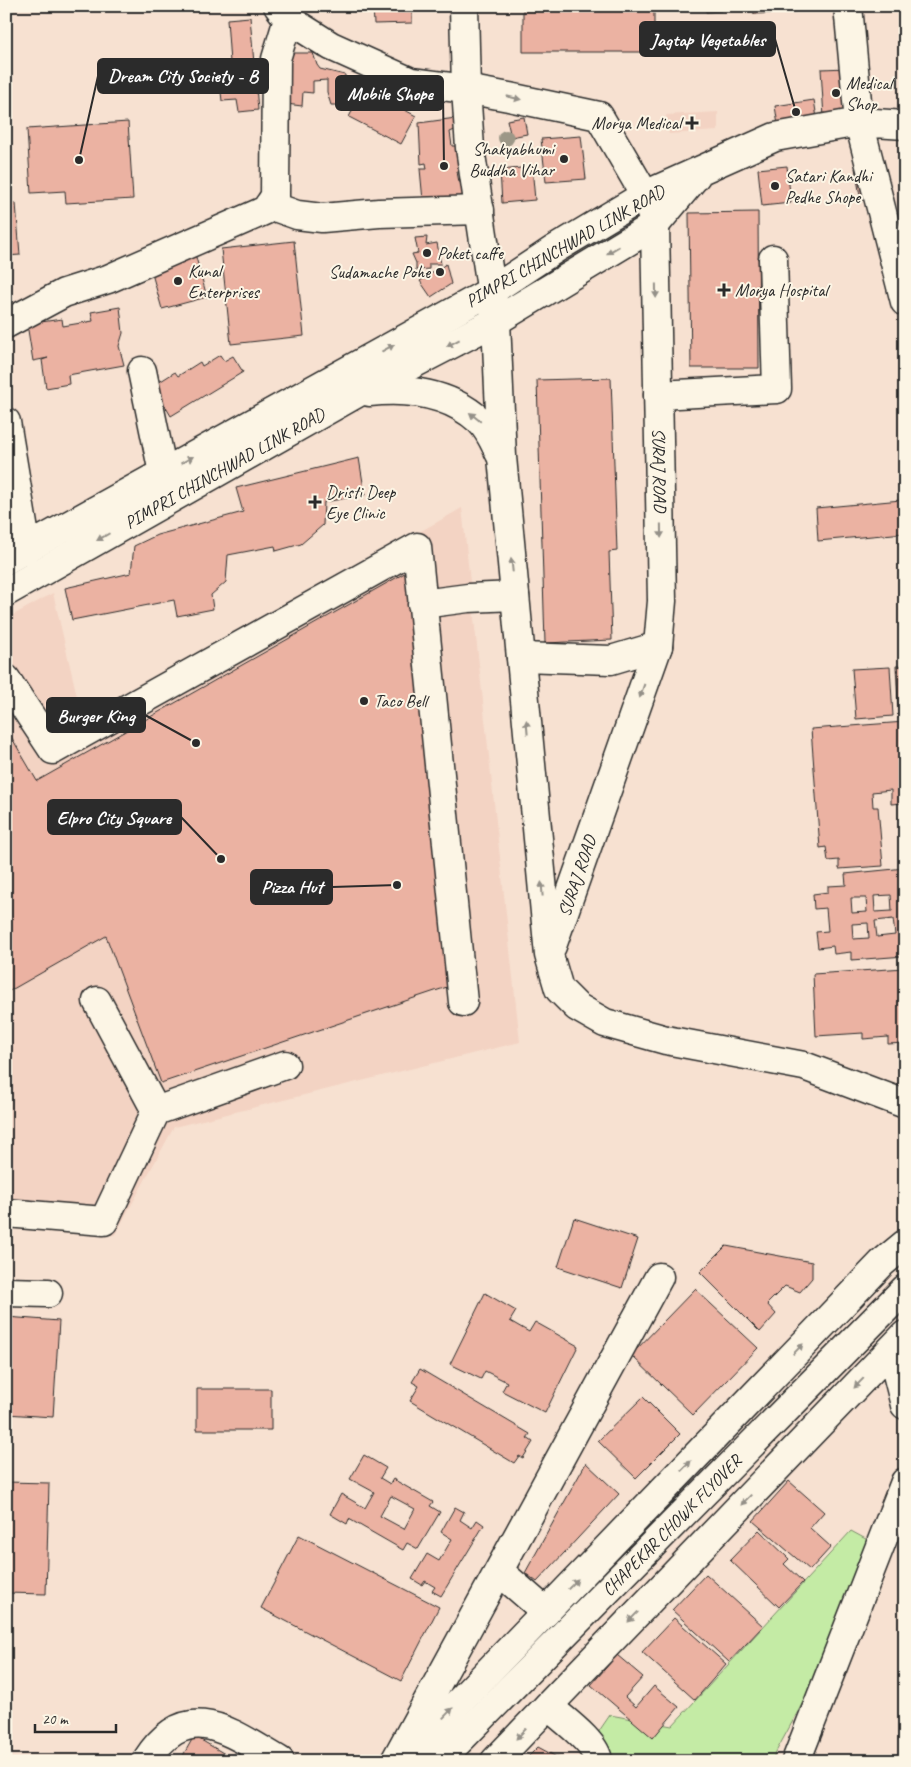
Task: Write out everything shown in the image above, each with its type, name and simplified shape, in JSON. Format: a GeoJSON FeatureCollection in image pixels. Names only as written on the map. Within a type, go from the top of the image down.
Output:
{"type":"FeatureCollection","features":[{"type":"Feature","properties":{"kind":"main road"},"geometry":{"type":"LineString","coordinates":[[464,6],[466,89],[470,148],[493,290],[502,457],[549,955],[558,988],[577,1007],[605,1023],[666,1040],[804,1066],[905,1104]]}},
{"type":"Feature","properties":{"kind":"main road"},"geometry":{"type":"LineString","coordinates":[[848,6],[859,122],[905,302]]}},
{"type":"Feature","properties":{"kind":"main road"},"geometry":{"type":"LineString","coordinates":[[6,324],[64,293],[108,279],[266,210],[275,196],[276,58],[283,13]]}},
{"type":"Feature","properties":{"kind":"main road","name":"SURAJ ROAD"},"geometry":{"type":"LineString","coordinates":[[283,13],[331,46],[411,82],[466,89],[599,116],[646,195],[654,225],[662,601],[658,646],[549,955]]}},
{"type":"Feature","properties":{"kind":"main road"},"geometry":{"type":"LineString","coordinates":[[701,172],[774,137],[859,122],[905,125]]}},
{"type":"Feature","properties":{"kind":"main road","name":"PIMPRI CHINCHWAD LINK ROAD"},"geometry":{"type":"LineString","coordinates":[[6,592],[352,382],[555,249],[646,195],[701,172]]}},
{"type":"Feature","properties":{"kind":"main road","name":"PIMPRI CHINCHWAD LINK ROAD"},"geometry":{"type":"LineString","coordinates":[[17,554],[163,473],[352,382],[496,321],[654,225],[701,172]]}},
{"type":"Feature","properties":{"kind":"main road"},"geometry":{"type":"LineString","coordinates":[[269,205],[297,215],[322,218],[379,213],[480,210]]}},
{"type":"Feature","properties":{"kind":"main road"},"geometry":{"type":"LineString","coordinates":[[658,395],[777,389],[773,259]]}},
{"type":"Feature","properties":{"kind":"main road"},"geometry":{"type":"LineString","coordinates":[[142,371],[163,473]]}},
{"type":"Feature","properties":{"kind":"main road"},"geometry":{"type":"LineString","coordinates":[[352,382],[391,390],[411,391],[450,402],[480,421],[502,457]]}},
{"type":"Feature","properties":{"kind":"main road"},"geometry":{"type":"LineString","coordinates":[[6,422],[17,554]]}},
{"type":"Feature","properties":{"kind":"main road"},"geometry":{"type":"LineString","coordinates":[[6,679],[53,750],[417,547],[462,1002]]}},
{"type":"Feature","properties":{"kind":"main road"},"geometry":{"type":"LineString","coordinates":[[422,604],[468,598],[515,596]]}},
{"type":"Feature","properties":{"kind":"main road"},"geometry":{"type":"LineString","coordinates":[[521,657],[610,660],[658,646]]}},
{"type":"Feature","properties":{"kind":"main road"},"geometry":{"type":"LineString","coordinates":[[97,1001],[156,1111]]}},
{"type":"Feature","properties":{"kind":"main road"},"geometry":{"type":"LineString","coordinates":[[6,1213],[104,1221],[156,1111],[285,1065]]}},
{"type":"Feature","properties":{"kind":"main road"},"geometry":{"type":"LineString","coordinates":[[402,1761],[882,1263],[905,1244]]}},
{"type":"Feature","properties":{"kind":"main road"},"geometry":{"type":"LineString","coordinates":[[395,1761],[659,1277]]}},
{"type":"Feature","properties":{"kind":"main road","name":"CHAPEKAR CHOWK FLYOVER"},"geometry":{"type":"LineString","coordinates":[[439,1761],[905,1289]]}},
{"type":"Feature","properties":{"kind":"main road"},"geometry":{"type":"LineString","coordinates":[[6,1292],[48,1293]]}},
{"type":"Feature","properties":{"kind":"main road"},"geometry":{"type":"LineString","coordinates":[[898,1343],[905,1404]]}},
{"type":"Feature","properties":{"kind":"main road"},"geometry":{"type":"LineString","coordinates":[[495,1761],[898,1343]]}},
{"type":"Feature","properties":{"kind":"main road"},"geometry":{"type":"LineString","coordinates":[[796,1761],[905,1482]]}},
{"type":"Feature","properties":{"kind":"main road"},"geometry":{"type":"LineString","coordinates":[[499,1571],[546,1612]]}},
{"type":"Feature","properties":{"kind":"main road"},"geometry":{"type":"LineString","coordinates":[[548,1706],[584,1736],[598,1756],[598,1761]]}},
{"type":"Feature","properties":{"kind":"main road"},"geometry":{"type":"LineString","coordinates":[[146,1761],[173,1730],[188,1724],[204,1724],[217,1727],[280,1761]]}},
{"type":"Feature","properties":{"kind":"shaded area","name":"Morya Medical"},"geometry":{"type":"Polygon","coordinates":[[[718,112],[718,131],[669,134],[666,115],[718,112]]]}},
{"type":"Feature","properties":{"kind":"shaded area"},"geometry":{"type":"Polygon","coordinates":[[[462,508],[520,1042],[174,1127],[115,1235],[6,1227],[6,619],[53,593],[83,722],[462,508]]]}},
{"type":"Feature","properties":{"kind":"green space"},"geometry":{"type":"Polygon","coordinates":[[[851,1531],[886,1550],[771,1761],[594,1761],[582,1756],[610,1715],[672,1726],[851,1531]]]}},
{"type":"Feature","properties":{"kind":"building"},"geometry":{"type":"Polygon","coordinates":[[[373,6],[412,6],[412,23],[374,24],[373,6]]]}},
{"type":"Feature","properties":{"kind":"building"},"geometry":{"type":"Polygon","coordinates":[[[421,6],[446,6],[446,9],[421,10],[421,6]]]}},
{"type":"Feature","properties":{"kind":"building"},"geometry":{"type":"Polygon","coordinates":[[[523,6],[654,6],[654,52],[523,52],[523,6]]]}},
{"type":"Feature","properties":{"kind":"building"},"geometry":{"type":"Polygon","coordinates":[[[705,6],[721,6],[721,11],[706,12],[705,6]]]}},
{"type":"Feature","properties":{"kind":"building"},"geometry":{"type":"Polygon","coordinates":[[[753,6],[777,6],[778,13],[754,14],[753,6]]]}},
{"type":"Feature","properties":{"kind":"building"},"geometry":{"type":"Polygon","coordinates":[[[791,6],[822,6],[822,9],[791,12],[791,6]]]}},
{"type":"Feature","properties":{"kind":"building"},"geometry":{"type":"Polygon","coordinates":[[[250,17],[258,110],[239,112],[237,100],[222,101],[221,92],[232,92],[227,19],[250,17]]]}},
{"type":"Feature","properties":{"kind":"building"},"geometry":{"type":"Polygon","coordinates":[[[313,53],[320,69],[345,75],[346,97],[338,98],[339,105],[331,105],[327,92],[327,80],[313,81],[313,93],[303,92],[302,106],[286,104],[281,54],[313,53]]]}},
{"type":"Feature","properties":{"kind":"building","name":"Medical Shop"},"geometry":{"type":"Polygon","coordinates":[[[848,68],[851,117],[824,118],[821,69],[848,68]]]}},
{"type":"Feature","properties":{"kind":"building"},"geometry":{"type":"Polygon","coordinates":[[[364,88],[416,116],[401,144],[349,117],[364,88]]]}},
{"type":"Feature","properties":{"kind":"building"},"geometry":{"type":"Polygon","coordinates":[[[814,100],[817,118],[778,125],[775,106],[814,100]]]}},
{"type":"Feature","properties":{"kind":"building"},"geometry":{"type":"Polygon","coordinates":[[[524,117],[527,134],[511,137],[507,120],[524,117]]]}},
{"type":"Feature","properties":{"kind":"building"},"geometry":{"type":"Polygon","coordinates":[[[456,118],[457,129],[450,132],[452,146],[460,146],[463,171],[457,172],[459,182],[468,181],[471,206],[424,211],[420,169],[427,169],[426,163],[421,164],[419,123],[456,118]]]}},
{"type":"Feature","properties":{"kind":"building"},"geometry":{"type":"Polygon","coordinates":[[[128,122],[133,199],[66,203],[65,191],[31,193],[27,129],[128,122]]]}},
{"type":"Feature","properties":{"kind":"building","name":"Shakyabhumi Buddha Vihar"},"geometry":{"type":"Polygon","coordinates":[[[581,136],[586,179],[546,182],[541,139],[581,136]]]}},
{"type":"Feature","properties":{"kind":"building","name":"Satari Kandhi Pedhe Shope"},"geometry":{"type":"Polygon","coordinates":[[[787,166],[791,203],[762,206],[758,169],[787,166]]]}},
{"type":"Feature","properties":{"kind":"building"},"geometry":{"type":"Polygon","coordinates":[[[869,166],[873,194],[860,196],[855,168],[869,166]]]}},
{"type":"Feature","properties":{"kind":"building"},"geometry":{"type":"Polygon","coordinates":[[[532,167],[535,200],[502,203],[500,170],[532,167]]]}},
{"type":"Feature","properties":{"kind":"building"},"geometry":{"type":"Polygon","coordinates":[[[16,203],[20,255],[6,256],[6,204],[16,203]]]}},
{"type":"Feature","properties":{"kind":"building","name":"Morya Hospital"},"geometry":{"type":"Polygon","coordinates":[[[758,212],[759,368],[691,368],[689,213],[758,212]]]}},
{"type":"Feature","properties":{"kind":"building","name":"Poket caffe"},"geometry":{"type":"Polygon","coordinates":[[[427,237],[426,245],[437,243],[441,264],[429,264],[429,269],[416,270],[416,263],[412,254],[418,253],[415,238],[427,237]]]}},
{"type":"Feature","properties":{"kind":"building"},"geometry":{"type":"Polygon","coordinates":[[[294,241],[304,336],[231,344],[221,249],[294,241]]]}},
{"type":"Feature","properties":{"kind":"building","name":"Kunal Enterprises"},"geometry":{"type":"Polygon","coordinates":[[[194,250],[207,297],[162,309],[149,263],[194,250]]]}},
{"type":"Feature","properties":{"kind":"building","name":"Sudamache Pohe"},"geometry":{"type":"Polygon","coordinates":[[[446,264],[451,284],[431,297],[420,281],[446,264]]]}},
{"type":"Feature","properties":{"kind":"building"},"geometry":{"type":"Polygon","coordinates":[[[120,307],[123,333],[119,346],[124,365],[68,375],[69,384],[46,388],[42,360],[48,358],[33,361],[27,324],[62,319],[63,326],[93,321],[91,312],[120,307]]]}},
{"type":"Feature","properties":{"kind":"building"},"geometry":{"type":"Polygon","coordinates":[[[220,355],[224,361],[233,356],[243,372],[171,416],[153,386],[175,372],[178,376],[200,362],[202,366],[220,355]]]}},
{"type":"Feature","properties":{"kind":"building"},"geometry":{"type":"Polygon","coordinates":[[[611,378],[617,551],[609,552],[612,640],[545,643],[537,380],[611,378]]]}},
{"type":"Feature","properties":{"kind":"building"},"geometry":{"type":"Polygon","coordinates":[[[359,458],[365,495],[324,502],[323,525],[301,544],[276,551],[275,546],[228,555],[226,582],[211,595],[213,609],[177,616],[174,600],[72,620],[65,588],[131,573],[134,546],[157,535],[243,512],[236,488],[359,458]]]}},
{"type":"Feature","properties":{"kind":"building"},"geometry":{"type":"Polygon","coordinates":[[[901,500],[904,533],[818,541],[816,508],[901,500]]]}},
{"type":"Feature","properties":{"kind":"building"},"geometry":{"type":"Polygon","coordinates":[[[410,570],[447,987],[161,1083],[106,936],[6,993],[6,728],[37,781],[410,570]]]}},
{"type":"Feature","properties":{"kind":"building"},"geometry":{"type":"Polygon","coordinates":[[[896,666],[905,666],[905,719],[899,719],[896,666]]]}},
{"type":"Feature","properties":{"kind":"building"},"geometry":{"type":"Polygon","coordinates":[[[890,667],[893,716],[856,719],[852,669],[890,667]]]}},
{"type":"Feature","properties":{"kind":"building"},"geometry":{"type":"Polygon","coordinates":[[[905,722],[905,803],[891,804],[891,790],[872,792],[873,807],[878,807],[883,866],[839,869],[839,860],[828,861],[826,847],[820,848],[811,729],[905,722]]]}},
{"type":"Feature","properties":{"kind":"building"},"geometry":{"type":"Polygon","coordinates":[[[905,868],[905,956],[851,960],[851,952],[834,954],[833,946],[818,948],[816,932],[828,931],[826,908],[814,909],[813,894],[828,892],[828,886],[846,885],[845,874],[905,868]],[[891,895],[874,896],[875,912],[892,911],[891,895]],[[851,898],[852,913],[867,912],[866,898],[851,898]],[[893,919],[875,921],[877,937],[895,935],[893,919]],[[868,923],[852,924],[853,939],[869,938],[868,923]]]}},
{"type":"Feature","properties":{"kind":"building"},"geometry":{"type":"Polygon","coordinates":[[[905,968],[905,1043],[888,1044],[888,1037],[863,1039],[863,1033],[816,1036],[813,974],[905,968]]]}},
{"type":"Feature","properties":{"kind":"building"},"geometry":{"type":"Polygon","coordinates":[[[574,1218],[638,1239],[622,1288],[558,1267],[574,1218]]]}},
{"type":"Feature","properties":{"kind":"building"},"geometry":{"type":"Polygon","coordinates":[[[726,1246],[812,1262],[812,1278],[800,1292],[785,1286],[767,1304],[776,1314],[760,1332],[700,1272],[726,1246]]]}},
{"type":"Feature","properties":{"kind":"building"},"geometry":{"type":"Polygon","coordinates":[[[695,1289],[758,1348],[693,1415],[631,1355],[695,1289]]]}},
{"type":"Feature","properties":{"kind":"building"},"geometry":{"type":"Polygon","coordinates":[[[485,1293],[516,1311],[510,1321],[529,1332],[535,1322],[578,1346],[545,1413],[502,1391],[507,1382],[485,1371],[481,1379],[450,1364],[485,1293]]]}},
{"type":"Feature","properties":{"kind":"building"},"geometry":{"type":"Polygon","coordinates":[[[6,1317],[59,1321],[53,1417],[6,1414],[6,1317]]]}},
{"type":"Feature","properties":{"kind":"building"},"geometry":{"type":"Polygon","coordinates":[[[420,1369],[530,1434],[527,1438],[533,1442],[523,1458],[519,1456],[514,1463],[410,1401],[419,1386],[412,1382],[420,1369]]]}},
{"type":"Feature","properties":{"kind":"building"},"geometry":{"type":"Polygon","coordinates":[[[197,1389],[271,1389],[271,1430],[197,1430],[197,1389]]]}},
{"type":"Feature","properties":{"kind":"building"},"geometry":{"type":"Polygon","coordinates":[[[643,1397],[680,1434],[636,1478],[598,1441],[643,1397]]]}},
{"type":"Feature","properties":{"kind":"building"},"geometry":{"type":"Polygon","coordinates":[[[364,1455],[386,1468],[380,1478],[390,1484],[393,1479],[433,1502],[430,1506],[440,1512],[418,1549],[407,1543],[403,1550],[349,1519],[347,1524],[330,1514],[341,1494],[365,1508],[374,1492],[350,1479],[364,1455]],[[391,1496],[380,1516],[404,1529],[415,1509],[391,1496]]]}},
{"type":"Feature","properties":{"kind":"building"},"geometry":{"type":"Polygon","coordinates":[[[586,1463],[619,1494],[537,1582],[525,1573],[586,1463]]]}},
{"type":"Feature","properties":{"kind":"building"},"geometry":{"type":"Polygon","coordinates":[[[789,1481],[824,1512],[810,1528],[831,1547],[810,1570],[753,1521],[789,1481]]]}},
{"type":"Feature","properties":{"kind":"building"},"geometry":{"type":"Polygon","coordinates":[[[6,1482],[49,1483],[46,1594],[6,1593],[6,1482]]]}},
{"type":"Feature","properties":{"kind":"building"},"geometry":{"type":"Polygon","coordinates":[[[455,1507],[464,1512],[460,1520],[472,1528],[477,1520],[484,1525],[441,1596],[432,1591],[435,1587],[425,1581],[422,1585],[412,1579],[427,1554],[439,1561],[452,1539],[441,1532],[455,1507]]]}},
{"type":"Feature","properties":{"kind":"building"},"geometry":{"type":"Polygon","coordinates":[[[759,1530],[789,1559],[784,1564],[803,1582],[779,1607],[730,1560],[759,1530]]]}},
{"type":"Feature","properties":{"kind":"building"},"geometry":{"type":"Polygon","coordinates":[[[299,1535],[439,1607],[401,1681],[261,1608],[299,1535]]]}},
{"type":"Feature","properties":{"kind":"building"},"geometry":{"type":"Polygon","coordinates":[[[706,1574],[763,1626],[729,1662],[672,1610],[706,1574]]]}},
{"type":"Feature","properties":{"kind":"building"},"geometry":{"type":"Polygon","coordinates":[[[674,1618],[726,1664],[695,1700],[642,1652],[674,1618]]]}},
{"type":"Feature","properties":{"kind":"building"},"geometry":{"type":"Polygon","coordinates":[[[617,1655],[643,1677],[625,1697],[636,1707],[654,1686],[679,1707],[653,1738],[591,1685],[617,1655]]]}},
{"type":"Feature","properties":{"kind":"building"},"geometry":{"type":"Polygon","coordinates":[[[194,1736],[237,1761],[180,1761],[194,1736]]]}},
{"type":"Feature","properties":{"kind":"building"},"geometry":{"type":"Polygon","coordinates":[[[538,1747],[564,1761],[524,1761],[538,1747]]]}},
{"type":"Feature","properties":{"kind":"place","name":"Medical Shop"},"geometry":{"type":"Point","coordinates":[836,93]}},
{"type":"Feature","properties":{"kind":"place","name":"Jagtap Vegetables"},"geometry":{"type":"Point","coordinates":[796,112]}},
{"type":"Feature","properties":{"kind":"place","name":"Morya Medical"},"geometry":{"type":"Point","coordinates":[692,123]}},
{"type":"Feature","properties":{"kind":"place","name":"Shakyabhumi Buddha Vihar"},"geometry":{"type":"Point","coordinates":[564,159]}},
{"type":"Feature","properties":{"kind":"place","name":"Dream City Society - B"},"geometry":{"type":"Point","coordinates":[79,160]}},
{"type":"Feature","properties":{"kind":"place","name":"Mobile Shope"},"geometry":{"type":"Point","coordinates":[444,166]}},
{"type":"Feature","properties":{"kind":"place","name":"Satari Kandhi Pedhe Shope"},"geometry":{"type":"Point","coordinates":[775,186]}},
{"type":"Feature","properties":{"kind":"place","name":"Poket caffe"},"geometry":{"type":"Point","coordinates":[427,253]}},
{"type":"Feature","properties":{"kind":"place","name":"Sudamache Pohe"},"geometry":{"type":"Point","coordinates":[440,272]}},
{"type":"Feature","properties":{"kind":"place","name":"Kunal Enterprises"},"geometry":{"type":"Point","coordinates":[178,281]}},
{"type":"Feature","properties":{"kind":"place","name":"Morya Hospital"},"geometry":{"type":"Point","coordinates":[724,290]}},
{"type":"Feature","properties":{"kind":"place","name":"Dristi Deep Eye Clinic"},"geometry":{"type":"Point","coordinates":[315,502]}},
{"type":"Feature","properties":{"kind":"place","name":"Taco Bell"},"geometry":{"type":"Point","coordinates":[364,701]}},
{"type":"Feature","properties":{"kind":"place","name":"Burger King"},"geometry":{"type":"Point","coordinates":[196,743]}},
{"type":"Feature","properties":{"kind":"place","name":"Elpro City Square"},"geometry":{"type":"Point","coordinates":[221,859]}},
{"type":"Feature","properties":{"kind":"place","name":"Pizza Hut"},"geometry":{"type":"Point","coordinates":[397,885]}}]}
